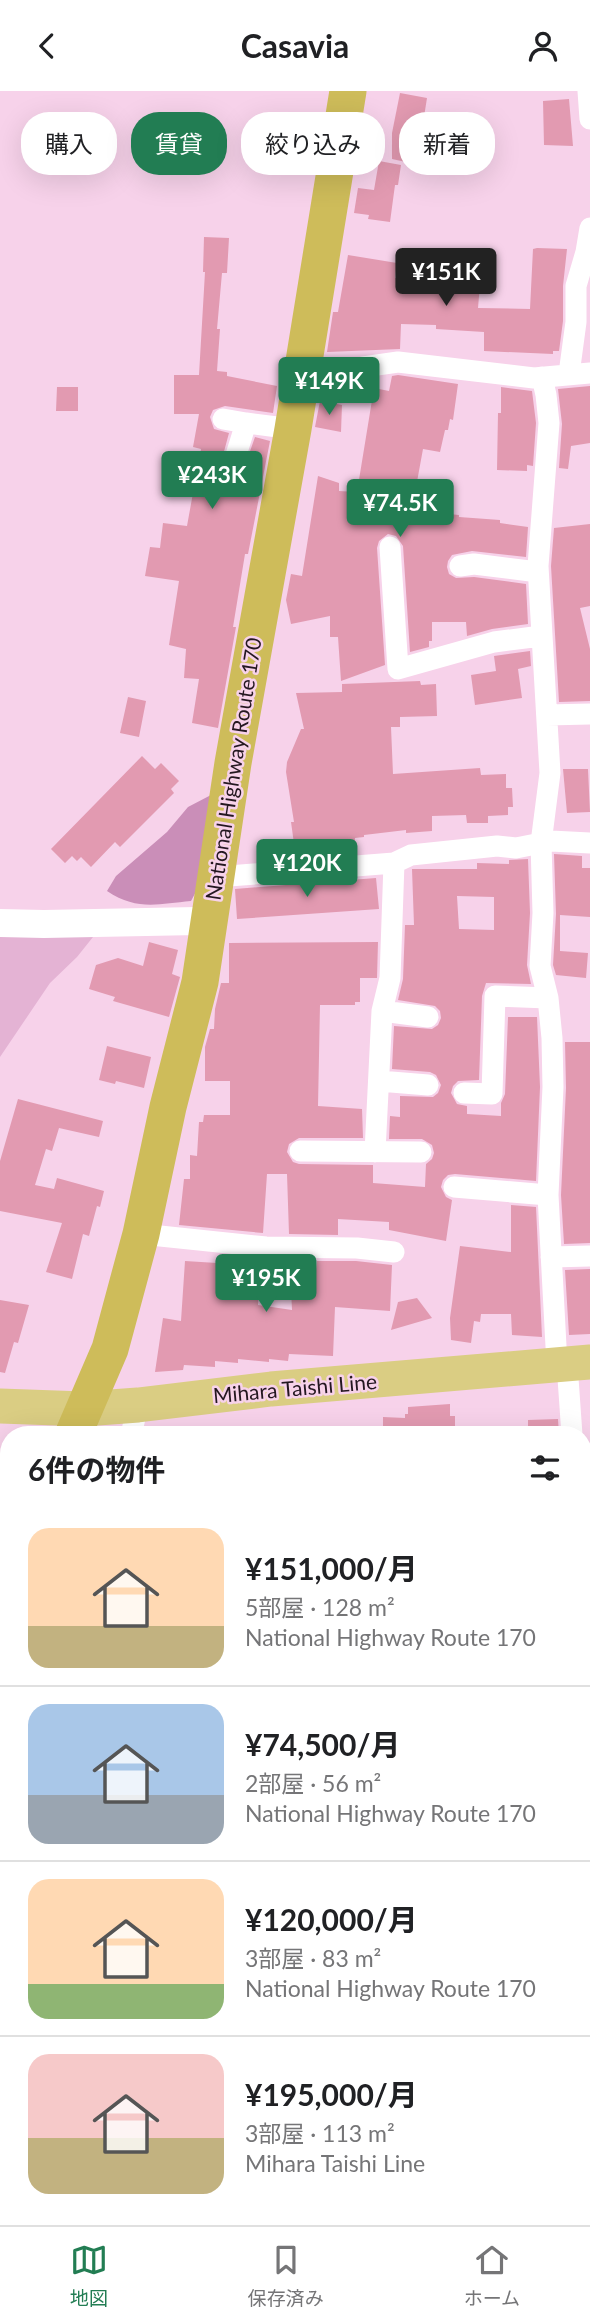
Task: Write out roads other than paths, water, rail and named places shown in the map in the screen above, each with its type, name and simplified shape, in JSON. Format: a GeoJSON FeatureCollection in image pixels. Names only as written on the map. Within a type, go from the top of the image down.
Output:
{"type":"FeatureCollection","features":[{"type":"Feature","properties":{"kind":"highway","name":"National Highway Route 170"},"geometry":{"type":"LineString","coordinates":[[79,1422],[110,1349],[141,1234],[168,1107],[200,982],[235,749],[293,429],[348,91]]}},
{"type":"Feature","properties":{"kind":"main road","name":"Mihara Taishi Line"},"geometry":{"type":"LineString","coordinates":[[0,1406],[79,1422],[134,1420],[271,1389],[571,1363]]}},
{"type":"Feature","properties":{"kind":"street"},"geometry":{"type":"LineString","coordinates":[[589,91],[590,119]]}},
{"type":"Feature","properties":{"kind":"street"},"geometry":{"type":"LineString","coordinates":[[300,380],[319,383],[363,367],[398,362],[542,377],[579,373],[576,286],[590,228]]}},
{"type":"Feature","properties":{"kind":"street"},"geometry":{"type":"LineString","coordinates":[[542,377],[549,423],[538,572],[550,773],[541,843],[540,966],[548,998],[553,1087],[548,1195],[551,1257],[571,1363],[572,1426]]}},
{"type":"Feature","properties":{"kind":"street"},"geometry":{"type":"LineString","coordinates":[[223,419],[293,429]]}},
{"type":"Feature","properties":{"kind":"street"},"geometry":{"type":"LineString","coordinates":[[232,468],[246,423]]}},
{"type":"Feature","properties":{"kind":"street"},"geometry":{"type":"LineString","coordinates":[[390,547],[398,669],[494,642],[541,636]]}},
{"type":"Feature","properties":{"kind":"street"},"geometry":{"type":"LineString","coordinates":[[460,566],[474,564],[538,572]]}},
{"type":"Feature","properties":{"kind":"street"},"geometry":{"type":"LineString","coordinates":[[547,715],[590,714]]}},
{"type":"Feature","properties":{"kind":"street"},"geometry":{"type":"LineString","coordinates":[[216,877],[394,863],[411,855],[497,846],[516,848],[541,843],[590,842]]}},
{"type":"Feature","properties":{"kind":"street"},"geometry":{"type":"LineString","coordinates":[[375,1152],[382,1011],[390,978],[394,863]]}},
{"type":"Feature","properties":{"kind":"street"},"geometry":{"type":"LineString","coordinates":[[0,923],[208,923]]}},
{"type":"Feature","properties":{"kind":"street"},"geometry":{"type":"LineString","coordinates":[[464,1093],[492,1094],[495,996],[548,998]]}},
{"type":"Feature","properties":{"kind":"street"},"geometry":{"type":"LineString","coordinates":[[382,1011],[428,1017]]}},
{"type":"Feature","properties":{"kind":"street"},"geometry":{"type":"LineString","coordinates":[[379,1081],[428,1085]]}},
{"type":"Feature","properties":{"kind":"street"},"geometry":{"type":"LineString","coordinates":[[300,1151],[421,1151]]}},
{"type":"Feature","properties":{"kind":"street"},"geometry":{"type":"LineString","coordinates":[[454,1187],[548,1195]]}},
{"type":"Feature","properties":{"kind":"street"},"geometry":{"type":"LineString","coordinates":[[141,1234],[266,1247],[394,1251]]}},
{"type":"Feature","properties":{"kind":"street"},"geometry":{"type":"LineString","coordinates":[[551,1257],[590,1256]]}}]}
